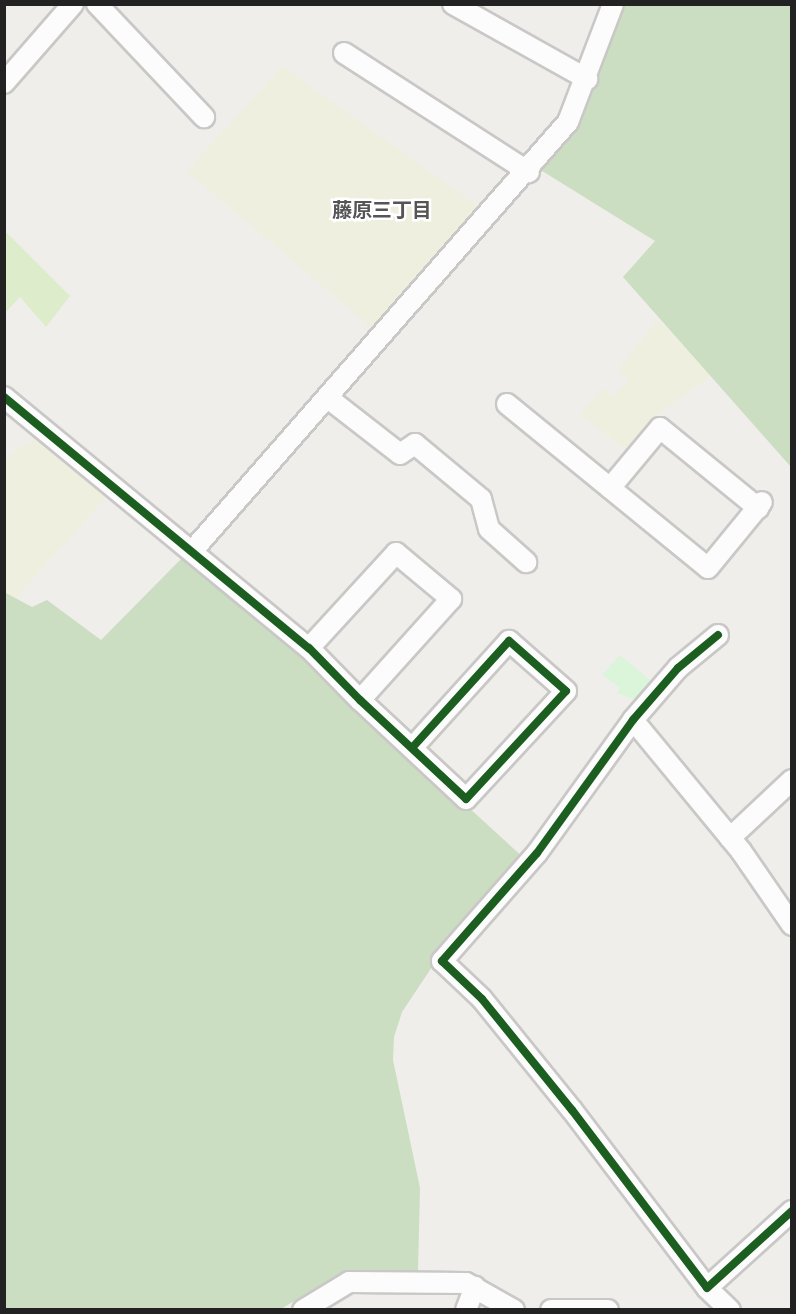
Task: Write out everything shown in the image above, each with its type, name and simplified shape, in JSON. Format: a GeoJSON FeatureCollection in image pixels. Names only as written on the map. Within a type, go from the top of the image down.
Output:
{"type":"FeatureCollection","features":[{"type":"Feature","properties":{"kind":"street"},"geometry":{"type":"LineString","coordinates":[[4,83],[73,4]]}},
{"type":"Feature","properties":{"kind":"street"},"geometry":{"type":"LineString","coordinates":[[97,4],[204,117]]}},
{"type":"Feature","properties":{"kind":"street"},"geometry":{"type":"LineString","coordinates":[[453,4],[587,80]]}},
{"type":"Feature","properties":{"kind":"street"},"geometry":{"type":"LineString","coordinates":[[194,549],[529,172],[568,122],[587,80],[613,4]]}},
{"type":"Feature","properties":{"kind":"street"},"geometry":{"type":"LineString","coordinates":[[344,52],[529,172]]}},
{"type":"Feature","properties":{"kind":"street"},"geometry":{"type":"LineString","coordinates":[[4,397],[167,535],[194,549],[309,648],[360,700],[466,799],[566,691],[509,641],[412,748]]}},
{"type":"Feature","properties":{"kind":"street"},"geometry":{"type":"LineString","coordinates":[[328,398],[400,454],[415,444],[424,451],[481,499],[489,529],[526,562]]}},
{"type":"Feature","properties":{"kind":"street"},"geometry":{"type":"LineString","coordinates":[[507,404],[708,568],[760,505],[660,428],[610,488]]}},
{"type":"Feature","properties":{"kind":"street"},"geometry":{"type":"LineString","coordinates":[[309,648],[396,553],[451,599],[360,700]]}},
{"type":"Feature","properties":{"kind":"street"},"geometry":{"type":"LineString","coordinates":[[718,634],[678,668],[633,720],[537,853],[442,960],[482,999],[565,1101],[707,1288],[730,1310]]}},
{"type":"Feature","properties":{"kind":"street"},"geometry":{"type":"LineString","coordinates":[[633,720],[730,838],[792,925]]}},
{"type":"Feature","properties":{"kind":"street"},"geometry":{"type":"LineString","coordinates":[[730,838],[792,780]]}},
{"type":"Feature","properties":{"kind":"street"},"geometry":{"type":"LineString","coordinates":[[707,1288],[792,1211]]}},
{"type":"Feature","properties":{"kind":"street"},"geometry":{"type":"LineString","coordinates":[[303,1310],[349,1282],[466,1282],[514,1310]]}},
{"type":"Feature","properties":{"kind":"street"},"geometry":{"type":"LineString","coordinates":[[466,1310],[475,1287]]}},
{"type":"Feature","properties":{"kind":"street"},"geometry":{"type":"LineString","coordinates":[[551,1310],[608,1310]]}},
{"type":"Feature","properties":{"kind":"green space"},"geometry":{"type":"Polygon","coordinates":[[[617,5],[791,5],[791,467],[623,277],[655,241],[539,169],[617,5]]]}},
{"type":"Feature","properties":{"kind":"green space"},"geometry":{"type":"Polygon","coordinates":[[[282,66],[486,212],[381,336],[187,171],[282,66]]]}},
{"type":"Feature","properties":{"kind":"green space"},"geometry":{"type":"Polygon","coordinates":[[[5,231],[70,296],[46,327],[20,297],[5,313],[5,231]]]}},
{"type":"Feature","properties":{"kind":"green space"},"geometry":{"type":"Polygon","coordinates":[[[657,320],[714,374],[657,415],[628,452],[580,414],[604,388],[613,396],[629,380],[618,370],[657,320]]]}},
{"type":"Feature","properties":{"kind":"green space"},"geometry":{"type":"Polygon","coordinates":[[[37,437],[107,496],[14,600],[5,592],[5,459],[37,437]]]}},
{"type":"Feature","properties":{"kind":"green space"},"geometry":{"type":"Polygon","coordinates":[[[182,558],[203,565],[525,859],[436,961],[402,1012],[394,1037],[393,1060],[420,1188],[418,1271],[342,1272],[281,1309],[5,1309],[4,592],[32,607],[47,600],[101,640],[182,558]]]}},
{"type":"Feature","properties":{"kind":"green space"},"geometry":{"type":"Polygon","coordinates":[[[620,655],[650,680],[636,700],[617,693],[620,688],[602,675],[620,655]]]}},
{"type":"Feature","properties":{"kind":"cycle path"},"geometry":{"type":"LineString","coordinates":[[4,397],[309,648],[360,700],[466,799],[566,691],[509,641],[412,748]]}},
{"type":"Feature","properties":{"kind":"cycle path"},"geometry":{"type":"LineString","coordinates":[[718,635],[678,668],[633,720],[537,853],[442,961],[482,999],[572,1110],[707,1288],[792,1211]]}},
{"type":"Feature","properties":{"kind":"district","name":"藤原三丁目"},"geometry":{"type":"Point","coordinates":[382,209]}}]}
